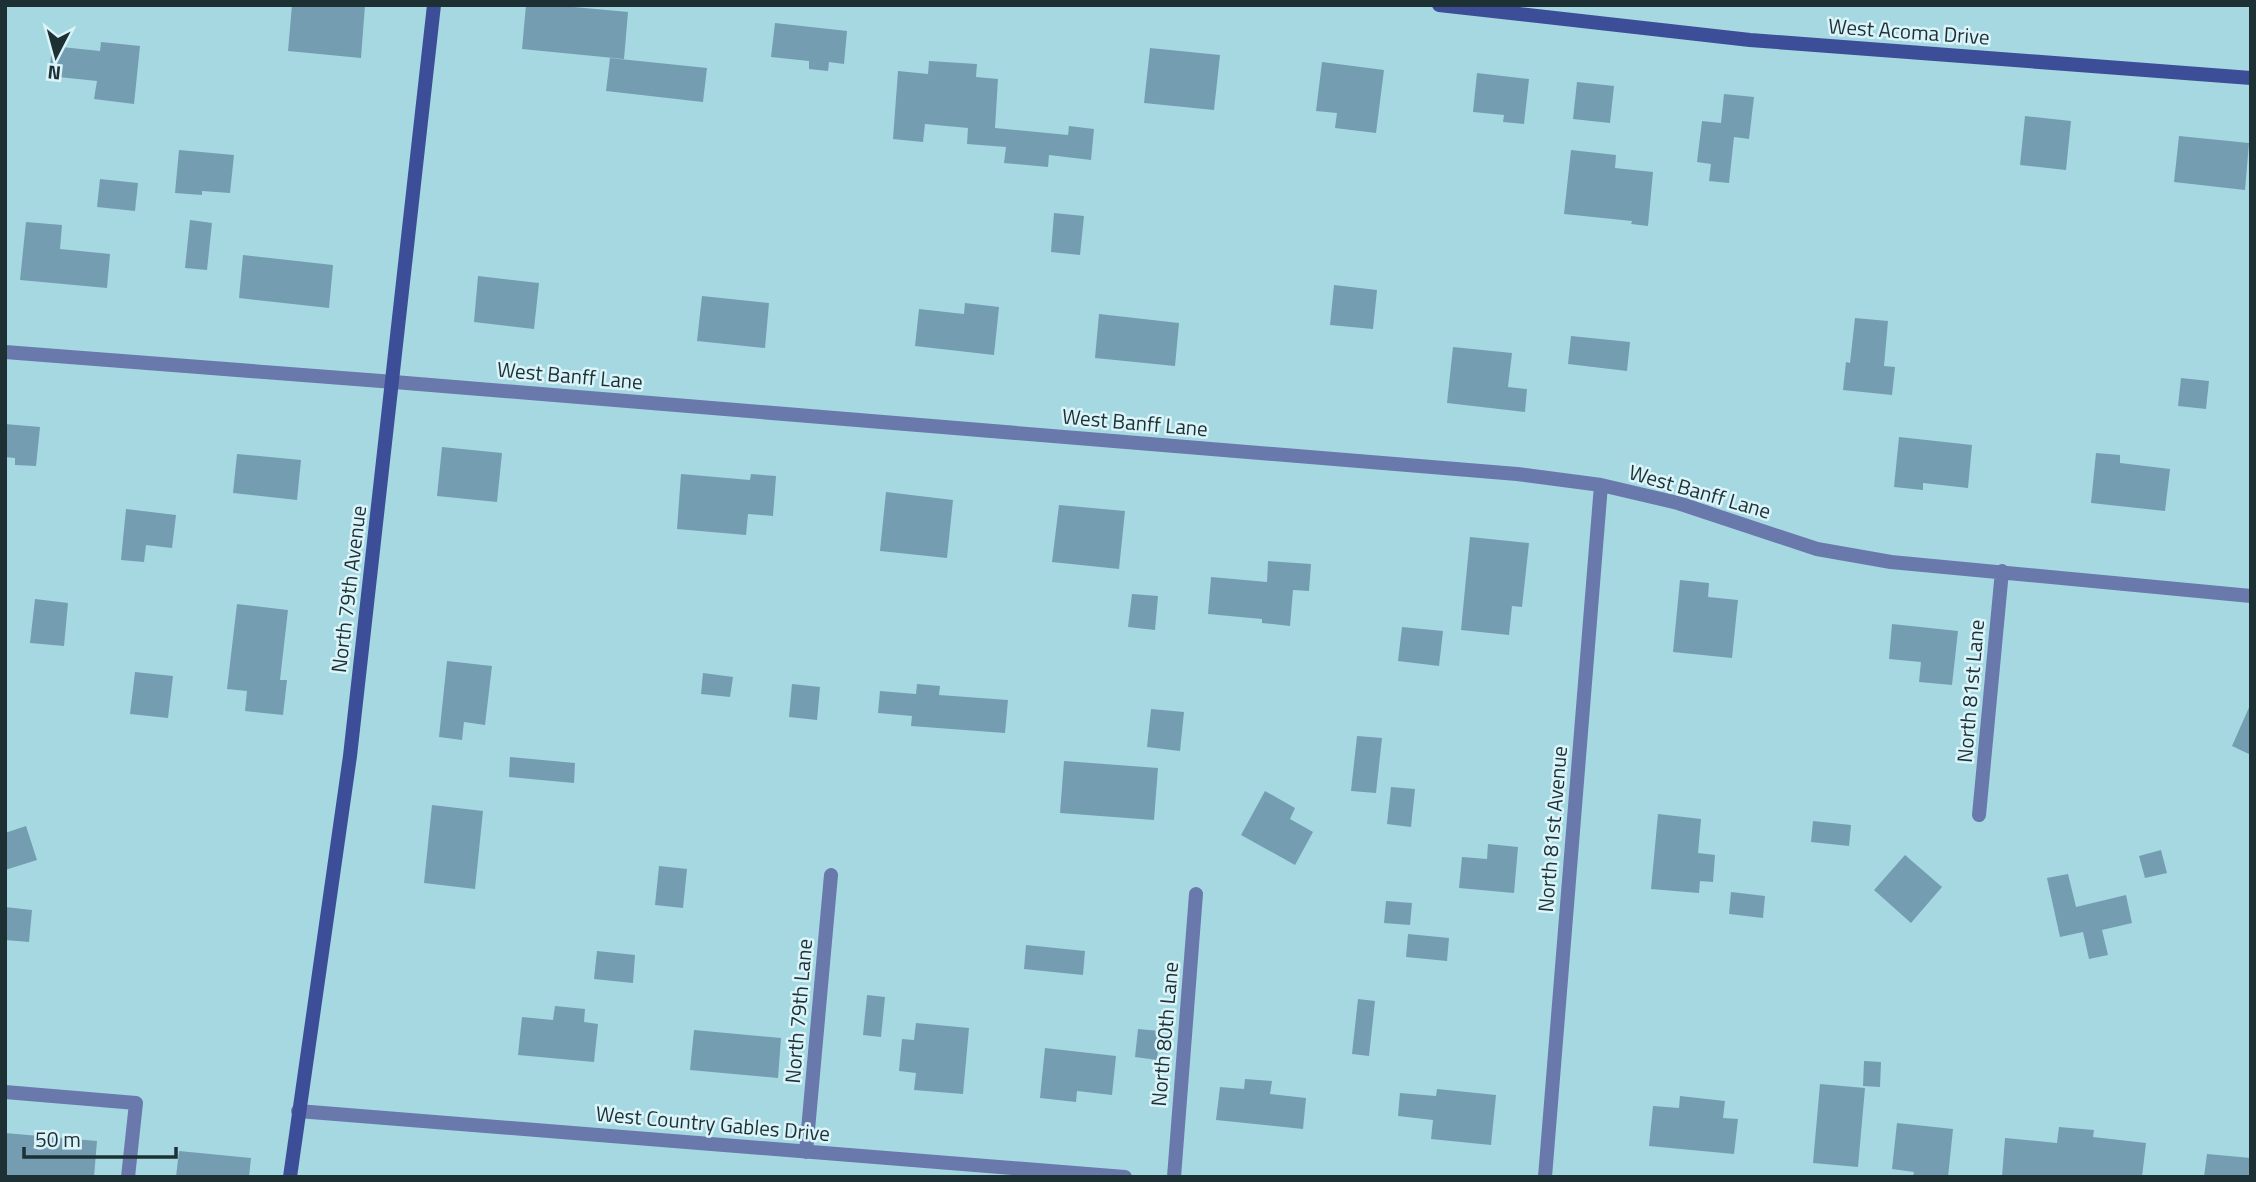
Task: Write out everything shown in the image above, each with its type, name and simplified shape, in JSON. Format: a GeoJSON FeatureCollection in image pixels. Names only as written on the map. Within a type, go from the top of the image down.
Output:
{"type":"FeatureCollection","features":[{"type":"Feature","properties":{"kind":"street","name":"North 79th Avenue"},"geometry":{"type":"LineString","coordinates":[[290,1177],[350,756],[394,382],[434,5]]}},
{"type":"Feature","properties":{"kind":"street","name":"West Acoma Drive"},"geometry":{"type":"LineString","coordinates":[[1439,5],[1679,34],[2251,78]]}},
{"type":"Feature","properties":{"kind":"street","name":"West Banff Lane"},"geometry":{"type":"LineString","coordinates":[[5,352],[1517,474],[1601,485],[1678,503],[1817,549],[1891,562],[2251,596]]}},
{"type":"Feature","properties":{"kind":"street","name":"North 81st Avenue"},"geometry":{"type":"LineString","coordinates":[[1545,1177],[1601,485]]}},
{"type":"Feature","properties":{"kind":"street","name":"North 81st Lane"},"geometry":{"type":"LineString","coordinates":[[1979,815],[2002,571]]}},
{"type":"Feature","properties":{"kind":"street","name":"North 79th Lane"},"geometry":{"type":"LineString","coordinates":[[806,1152],[831,875]]}},
{"type":"Feature","properties":{"kind":"street","name":"North 80th Lane"},"geometry":{"type":"LineString","coordinates":[[1174,1177],[1196,894]]}},
{"type":"Feature","properties":{"kind":"street"},"geometry":{"type":"LineString","coordinates":[[5,1092],[136,1103],[128,1177]]}},
{"type":"Feature","properties":{"kind":"street","name":"West Country Gables Drive"},"geometry":{"type":"LineString","coordinates":[[298,1111],[1125,1177]]}},
{"type":"Feature","properties":{"kind":"building"},"geometry":{"type":"Polygon","coordinates":[[[292,5],[365,5],[361,58],[288,51],[292,5]]]}},
{"type":"Feature","properties":{"kind":"building"},"geometry":{"type":"Polygon","coordinates":[[[526,5],[628,12],[624,59],[522,49],[526,5]]]}},
{"type":"Feature","properties":{"kind":"building"},"geometry":{"type":"Polygon","coordinates":[[[775,23],[847,31],[844,64],[829,62],[828,71],[809,69],[809,61],[771,57],[775,23]]]}},
{"type":"Feature","properties":{"kind":"building"},"geometry":{"type":"Polygon","coordinates":[[[101,42],[140,46],[134,104],[94,99],[97,81],[49,76],[52,46],[100,51],[101,42]]]}},
{"type":"Feature","properties":{"kind":"building"},"geometry":{"type":"Polygon","coordinates":[[[1150,48],[1220,55],[1214,110],[1144,103],[1150,48]]]}},
{"type":"Feature","properties":{"kind":"building"},"geometry":{"type":"Polygon","coordinates":[[[610,58],[707,68],[703,102],[606,91],[610,58]]]}},
{"type":"Feature","properties":{"kind":"building"},"geometry":{"type":"Polygon","coordinates":[[[929,61],[977,64],[976,77],[998,79],[995,128],[1068,135],[1069,126],[1094,129],[1091,160],[1049,155],[1048,167],[1004,163],[1006,147],[967,144],[968,128],[925,124],[923,142],[893,139],[898,71],[928,74],[929,61]]]}},
{"type":"Feature","properties":{"kind":"building"},"geometry":{"type":"Polygon","coordinates":[[[1322,62],[1384,70],[1376,133],[1335,128],[1337,113],[1316,111],[1322,62]]]}},
{"type":"Feature","properties":{"kind":"building"},"geometry":{"type":"Polygon","coordinates":[[[1477,73],[1529,79],[1524,124],[1503,122],[1504,115],[1473,112],[1477,73]]]}},
{"type":"Feature","properties":{"kind":"building"},"geometry":{"type":"Polygon","coordinates":[[[1577,82],[1614,86],[1610,123],[1573,119],[1577,82]]]}},
{"type":"Feature","properties":{"kind":"building"},"geometry":{"type":"Polygon","coordinates":[[[1724,94],[1754,97],[1749,139],[1734,137],[1729,183],[1709,181],[1711,164],[1697,162],[1702,121],[1721,123],[1724,94]]]}},
{"type":"Feature","properties":{"kind":"building"},"geometry":{"type":"Polygon","coordinates":[[[2025,116],[2071,121],[2066,170],[2020,165],[2025,116]]]}},
{"type":"Feature","properties":{"kind":"building"},"geometry":{"type":"Polygon","coordinates":[[[2179,136],[2249,143],[2245,190],[2174,182],[2179,136]]]}},
{"type":"Feature","properties":{"kind":"building"},"geometry":{"type":"Polygon","coordinates":[[[179,150],[234,155],[230,193],[175,193],[179,150]]]}},
{"type":"Feature","properties":{"kind":"building"},"geometry":{"type":"Polygon","coordinates":[[[1571,150],[1616,155],[1615,168],[1653,172],[1648,226],[1631,224],[1632,221],[1564,214],[1571,150]]]}},
{"type":"Feature","properties":{"kind":"building"},"geometry":{"type":"Polygon","coordinates":[[[100,179],[138,183],[135,211],[97,207],[100,179]]]}},
{"type":"Feature","properties":{"kind":"building"},"geometry":{"type":"Polygon","coordinates":[[[1054,213],[1084,216],[1080,255],[1051,252],[1054,213]]]}},
{"type":"Feature","properties":{"kind":"building"},"geometry":{"type":"Polygon","coordinates":[[[190,220],[212,223],[207,270],[185,268],[190,220]]]}},
{"type":"Feature","properties":{"kind":"building"},"geometry":{"type":"Polygon","coordinates":[[[26,222],[62,225],[60,249],[110,254],[107,288],[20,280],[26,222]]]}},
{"type":"Feature","properties":{"kind":"building"},"geometry":{"type":"Polygon","coordinates":[[[243,255],[333,265],[329,308],[239,298],[243,255]]]}},
{"type":"Feature","properties":{"kind":"building"},"geometry":{"type":"Polygon","coordinates":[[[478,276],[539,283],[534,329],[474,322],[478,276]]]}},
{"type":"Feature","properties":{"kind":"building"},"geometry":{"type":"Polygon","coordinates":[[[1334,285],[1377,290],[1373,329],[1330,325],[1334,285]]]}},
{"type":"Feature","properties":{"kind":"building"},"geometry":{"type":"Polygon","coordinates":[[[702,296],[769,303],[765,348],[697,341],[702,296]]]}},
{"type":"Feature","properties":{"kind":"building"},"geometry":{"type":"Polygon","coordinates":[[[965,303],[999,307],[994,355],[915,346],[919,309],[964,314],[965,303]]]}},
{"type":"Feature","properties":{"kind":"building"},"geometry":{"type":"Polygon","coordinates":[[[1099,314],[1179,323],[1175,366],[1095,358],[1099,314]]]}},
{"type":"Feature","properties":{"kind":"building"},"geometry":{"type":"Polygon","coordinates":[[[1855,318],[1888,321],[1884,366],[1895,367],[1892,395],[1843,390],[1846,362],[1850,363],[1855,318]]]}},
{"type":"Feature","properties":{"kind":"building"},"geometry":{"type":"Polygon","coordinates":[[[1571,336],[1630,342],[1627,371],[1568,364],[1571,336]]]}},
{"type":"Feature","properties":{"kind":"building"},"geometry":{"type":"Polygon","coordinates":[[[1453,347],[1512,353],[1508,387],[1527,389],[1525,412],[1447,403],[1453,347]]]}},
{"type":"Feature","properties":{"kind":"building"},"geometry":{"type":"Polygon","coordinates":[[[2181,378],[2209,381],[2206,409],[2178,406],[2181,378]]]}},
{"type":"Feature","properties":{"kind":"building"},"geometry":{"type":"Polygon","coordinates":[[[5,424],[40,427],[36,466],[15,465],[15,458],[5,457],[5,424]]]}},
{"type":"Feature","properties":{"kind":"building"},"geometry":{"type":"Polygon","coordinates":[[[1899,437],[1972,445],[1968,488],[1923,483],[1923,490],[1894,487],[1899,437]]]}},
{"type":"Feature","properties":{"kind":"building"},"geometry":{"type":"Polygon","coordinates":[[[442,447],[502,453],[497,502],[437,496],[442,447]]]}},
{"type":"Feature","properties":{"kind":"building"},"geometry":{"type":"Polygon","coordinates":[[[2096,453],[2120,455],[2120,463],[2170,469],[2165,511],[2091,503],[2096,453]]]}},
{"type":"Feature","properties":{"kind":"building"},"geometry":{"type":"Polygon","coordinates":[[[237,454],[301,460],[297,500],[233,493],[237,454]]]}},
{"type":"Feature","properties":{"kind":"building"},"geometry":{"type":"Polygon","coordinates":[[[681,474],[750,480],[751,474],[776,476],[773,516],[748,514],[746,535],[677,529],[681,474]]]}},
{"type":"Feature","properties":{"kind":"building"},"geometry":{"type":"Polygon","coordinates":[[[886,492],[953,500],[947,558],[880,551],[886,492]]]}},
{"type":"Feature","properties":{"kind":"building"},"geometry":{"type":"Polygon","coordinates":[[[1059,505],[1125,511],[1119,569],[1052,562],[1059,505]]]}},
{"type":"Feature","properties":{"kind":"building"},"geometry":{"type":"Polygon","coordinates":[[[126,509],[176,515],[172,548],[146,545],[144,562],[121,560],[126,509]]]}},
{"type":"Feature","properties":{"kind":"building"},"geometry":{"type":"Polygon","coordinates":[[[1470,537],[1529,543],[1522,607],[1512,606],[1509,635],[1461,630],[1470,537]]]}},
{"type":"Feature","properties":{"kind":"building"},"geometry":{"type":"Polygon","coordinates":[[[1268,561],[1311,564],[1309,591],[1293,590],[1290,626],[1262,623],[1262,619],[1208,614],[1211,577],[1267,582],[1268,561]]]}},
{"type":"Feature","properties":{"kind":"building"},"geometry":{"type":"Polygon","coordinates":[[[1680,580],[1709,583],[1708,597],[1738,600],[1732,658],[1673,652],[1680,580]]]}},
{"type":"Feature","properties":{"kind":"building"},"geometry":{"type":"Polygon","coordinates":[[[1132,594],[1158,596],[1155,630],[1128,627],[1132,594]]]}},
{"type":"Feature","properties":{"kind":"building"},"geometry":{"type":"Polygon","coordinates":[[[35,599],[68,603],[64,646],[30,643],[35,599]]]}},
{"type":"Feature","properties":{"kind":"building"},"geometry":{"type":"Polygon","coordinates":[[[237,604],[288,610],[280,680],[287,680],[283,715],[245,711],[247,691],[227,689],[237,604]]]}},
{"type":"Feature","properties":{"kind":"building"},"geometry":{"type":"Polygon","coordinates":[[[1892,624],[1958,631],[1952,685],[1919,682],[1921,662],[1889,659],[1892,624]]]}},
{"type":"Feature","properties":{"kind":"building"},"geometry":{"type":"Polygon","coordinates":[[[1402,627],[1443,631],[1439,666],[1398,661],[1402,627]]]}},
{"type":"Feature","properties":{"kind":"building"},"geometry":{"type":"Polygon","coordinates":[[[447,661],[492,666],[485,725],[464,722],[462,740],[439,737],[447,661]]]}},
{"type":"Feature","properties":{"kind":"building"},"geometry":{"type":"Polygon","coordinates":[[[135,672],[173,676],[168,718],[130,714],[135,672]]]}},
{"type":"Feature","properties":{"kind":"building"},"geometry":{"type":"Polygon","coordinates":[[[703,673],[733,677],[730,697],[701,694],[703,673]]]}},
{"type":"Feature","properties":{"kind":"building"},"geometry":{"type":"Polygon","coordinates":[[[792,684],[820,687],[817,720],[789,717],[792,684]]]}},
{"type":"Feature","properties":{"kind":"building"},"geometry":{"type":"Polygon","coordinates":[[[917,684],[940,686],[939,695],[1008,700],[1005,733],[911,726],[912,716],[878,713],[880,691],[916,694],[917,684]]]}},
{"type":"Feature","properties":{"kind":"building"},"geometry":{"type":"Polygon","coordinates":[[[2251,703],[2251,755],[2232,746],[2251,703]]]}},
{"type":"Feature","properties":{"kind":"building"},"geometry":{"type":"Polygon","coordinates":[[[1151,709],[1184,712],[1180,751],[1147,747],[1151,709]]]}},
{"type":"Feature","properties":{"kind":"building"},"geometry":{"type":"Polygon","coordinates":[[[1357,736],[1382,738],[1376,793],[1351,791],[1357,736]]]}},
{"type":"Feature","properties":{"kind":"building"},"geometry":{"type":"Polygon","coordinates":[[[510,757],[575,763],[574,783],[509,777],[510,757]]]}},
{"type":"Feature","properties":{"kind":"building"},"geometry":{"type":"Polygon","coordinates":[[[1064,761],[1158,768],[1154,820],[1060,813],[1064,761]]]}},
{"type":"Feature","properties":{"kind":"building"},"geometry":{"type":"Polygon","coordinates":[[[1391,787],[1415,789],[1411,827],[1387,824],[1391,787]]]}},
{"type":"Feature","properties":{"kind":"building"},"geometry":{"type":"Polygon","coordinates":[[[1265,791],[1295,808],[1290,819],[1313,832],[1295,865],[1241,835],[1265,791]]]}},
{"type":"Feature","properties":{"kind":"building"},"geometry":{"type":"Polygon","coordinates":[[[432,805],[483,811],[475,889],[424,883],[432,805]]]}},
{"type":"Feature","properties":{"kind":"building"},"geometry":{"type":"Polygon","coordinates":[[[1658,814],[1701,819],[1698,853],[1715,855],[1713,882],[1700,881],[1699,893],[1651,889],[1658,814]]]}},
{"type":"Feature","properties":{"kind":"building"},"geometry":{"type":"Polygon","coordinates":[[[1813,821],[1851,825],[1849,846],[1811,842],[1813,821]]]}},
{"type":"Feature","properties":{"kind":"building"},"geometry":{"type":"Polygon","coordinates":[[[26,826],[37,860],[5,870],[5,833],[26,826]]]}},
{"type":"Feature","properties":{"kind":"building"},"geometry":{"type":"Polygon","coordinates":[[[1488,844],[1518,847],[1514,893],[1459,888],[1462,857],[1487,859],[1488,844]]]}},
{"type":"Feature","properties":{"kind":"building"},"geometry":{"type":"Polygon","coordinates":[[[2161,850],[2167,873],[2145,878],[2139,856],[2161,850]]]}},
{"type":"Feature","properties":{"kind":"building"},"geometry":{"type":"Polygon","coordinates":[[[1905,855],[1942,887],[1911,923],[1874,890],[1905,855]]]}},
{"type":"Feature","properties":{"kind":"building"},"geometry":{"type":"Polygon","coordinates":[[[659,866],[687,869],[683,908],[655,905],[659,866]]]}},
{"type":"Feature","properties":{"kind":"building"},"geometry":{"type":"Polygon","coordinates":[[[2068,874],[2076,907],[2126,895],[2132,923],[2102,930],[2108,955],[2089,959],[2083,932],[2060,937],[2047,878],[2068,874]]]}},
{"type":"Feature","properties":{"kind":"building"},"geometry":{"type":"Polygon","coordinates":[[[1731,892],[1765,896],[1763,918],[1729,914],[1731,892]]]}},
{"type":"Feature","properties":{"kind":"building"},"geometry":{"type":"Polygon","coordinates":[[[1386,901],[1412,903],[1410,925],[1384,923],[1386,901]]]}},
{"type":"Feature","properties":{"kind":"building"},"geometry":{"type":"Polygon","coordinates":[[[5,907],[32,910],[29,942],[5,940],[5,907]]]}},
{"type":"Feature","properties":{"kind":"building"},"geometry":{"type":"Polygon","coordinates":[[[1408,934],[1449,938],[1447,961],[1406,957],[1408,934]]]}},
{"type":"Feature","properties":{"kind":"building"},"geometry":{"type":"Polygon","coordinates":[[[1026,945],[1085,951],[1083,975],[1024,969],[1026,945]]]}},
{"type":"Feature","properties":{"kind":"building"},"geometry":{"type":"Polygon","coordinates":[[[597,951],[635,955],[633,983],[594,979],[597,951]]]}},
{"type":"Feature","properties":{"kind":"building"},"geometry":{"type":"Polygon","coordinates":[[[867,995],[885,997],[881,1037],[863,1035],[867,995]]]}},
{"type":"Feature","properties":{"kind":"building"},"geometry":{"type":"Polygon","coordinates":[[[1358,999],[1375,1001],[1369,1056],[1352,1054],[1358,999]]]}},
{"type":"Feature","properties":{"kind":"building"},"geometry":{"type":"Polygon","coordinates":[[[555,1006],[585,1009],[584,1022],[598,1024],[594,1062],[518,1055],[522,1017],[553,1020],[555,1006]]]}},
{"type":"Feature","properties":{"kind":"building"},"geometry":{"type":"Polygon","coordinates":[[[916,1023],[969,1028],[963,1094],[914,1090],[916,1073],[899,1071],[902,1039],[914,1040],[916,1023]]]}},
{"type":"Feature","properties":{"kind":"building"},"geometry":{"type":"Polygon","coordinates":[[[1138,1029],[1160,1031],[1157,1060],[1135,1057],[1138,1029]]]}},
{"type":"Feature","properties":{"kind":"building"},"geometry":{"type":"Polygon","coordinates":[[[694,1030],[781,1038],[778,1078],[690,1070],[694,1030]]]}},
{"type":"Feature","properties":{"kind":"building"},"geometry":{"type":"Polygon","coordinates":[[[1045,1048],[1116,1056],[1112,1095],[1077,1091],[1076,1102],[1040,1098],[1045,1048]]]}},
{"type":"Feature","properties":{"kind":"building"},"geometry":{"type":"Polygon","coordinates":[[[1864,1061],[1881,1062],[1880,1087],[1863,1086],[1864,1061]]]}},
{"type":"Feature","properties":{"kind":"building"},"geometry":{"type":"Polygon","coordinates":[[[1245,1079],[1272,1081],[1270,1094],[1306,1098],[1303,1129],[1216,1120],[1220,1087],[1244,1089],[1245,1079]]]}},
{"type":"Feature","properties":{"kind":"building"},"geometry":{"type":"Polygon","coordinates":[[[1820,1084],[1865,1088],[1858,1167],[1813,1163],[1820,1084]]]}},
{"type":"Feature","properties":{"kind":"building"},"geometry":{"type":"Polygon","coordinates":[[[1437,1089],[1496,1095],[1491,1145],[1431,1139],[1433,1120],[1398,1116],[1400,1093],[1436,1096],[1437,1089]]]}},
{"type":"Feature","properties":{"kind":"building"},"geometry":{"type":"Polygon","coordinates":[[[1680,1096],[1725,1101],[1723,1118],[1738,1119],[1734,1154],[1649,1146],[1653,1106],[1679,1108],[1680,1096]]]}},
{"type":"Feature","properties":{"kind":"building"},"geometry":{"type":"Polygon","coordinates":[[[1897,1123],[1953,1129],[1948,1177],[1913,1177],[1914,1172],[1892,1169],[1897,1123]]]}},
{"type":"Feature","properties":{"kind":"building"},"geometry":{"type":"Polygon","coordinates":[[[2059,1127],[2094,1130],[2093,1137],[2146,1143],[2142,1177],[2002,1177],[2005,1138],[2057,1143],[2059,1127]]]}},
{"type":"Feature","properties":{"kind":"building"},"geometry":{"type":"Polygon","coordinates":[[[5,1133],[97,1141],[94,1177],[5,1177],[5,1133]]]}},
{"type":"Feature","properties":{"kind":"building"},"geometry":{"type":"Polygon","coordinates":[[[179,1151],[251,1158],[249,1177],[176,1177],[179,1151]]]}},
{"type":"Feature","properties":{"kind":"building"},"geometry":{"type":"Polygon","coordinates":[[[2207,1154],[2251,1158],[2251,1177],[2204,1177],[2207,1154]]]}}]}
